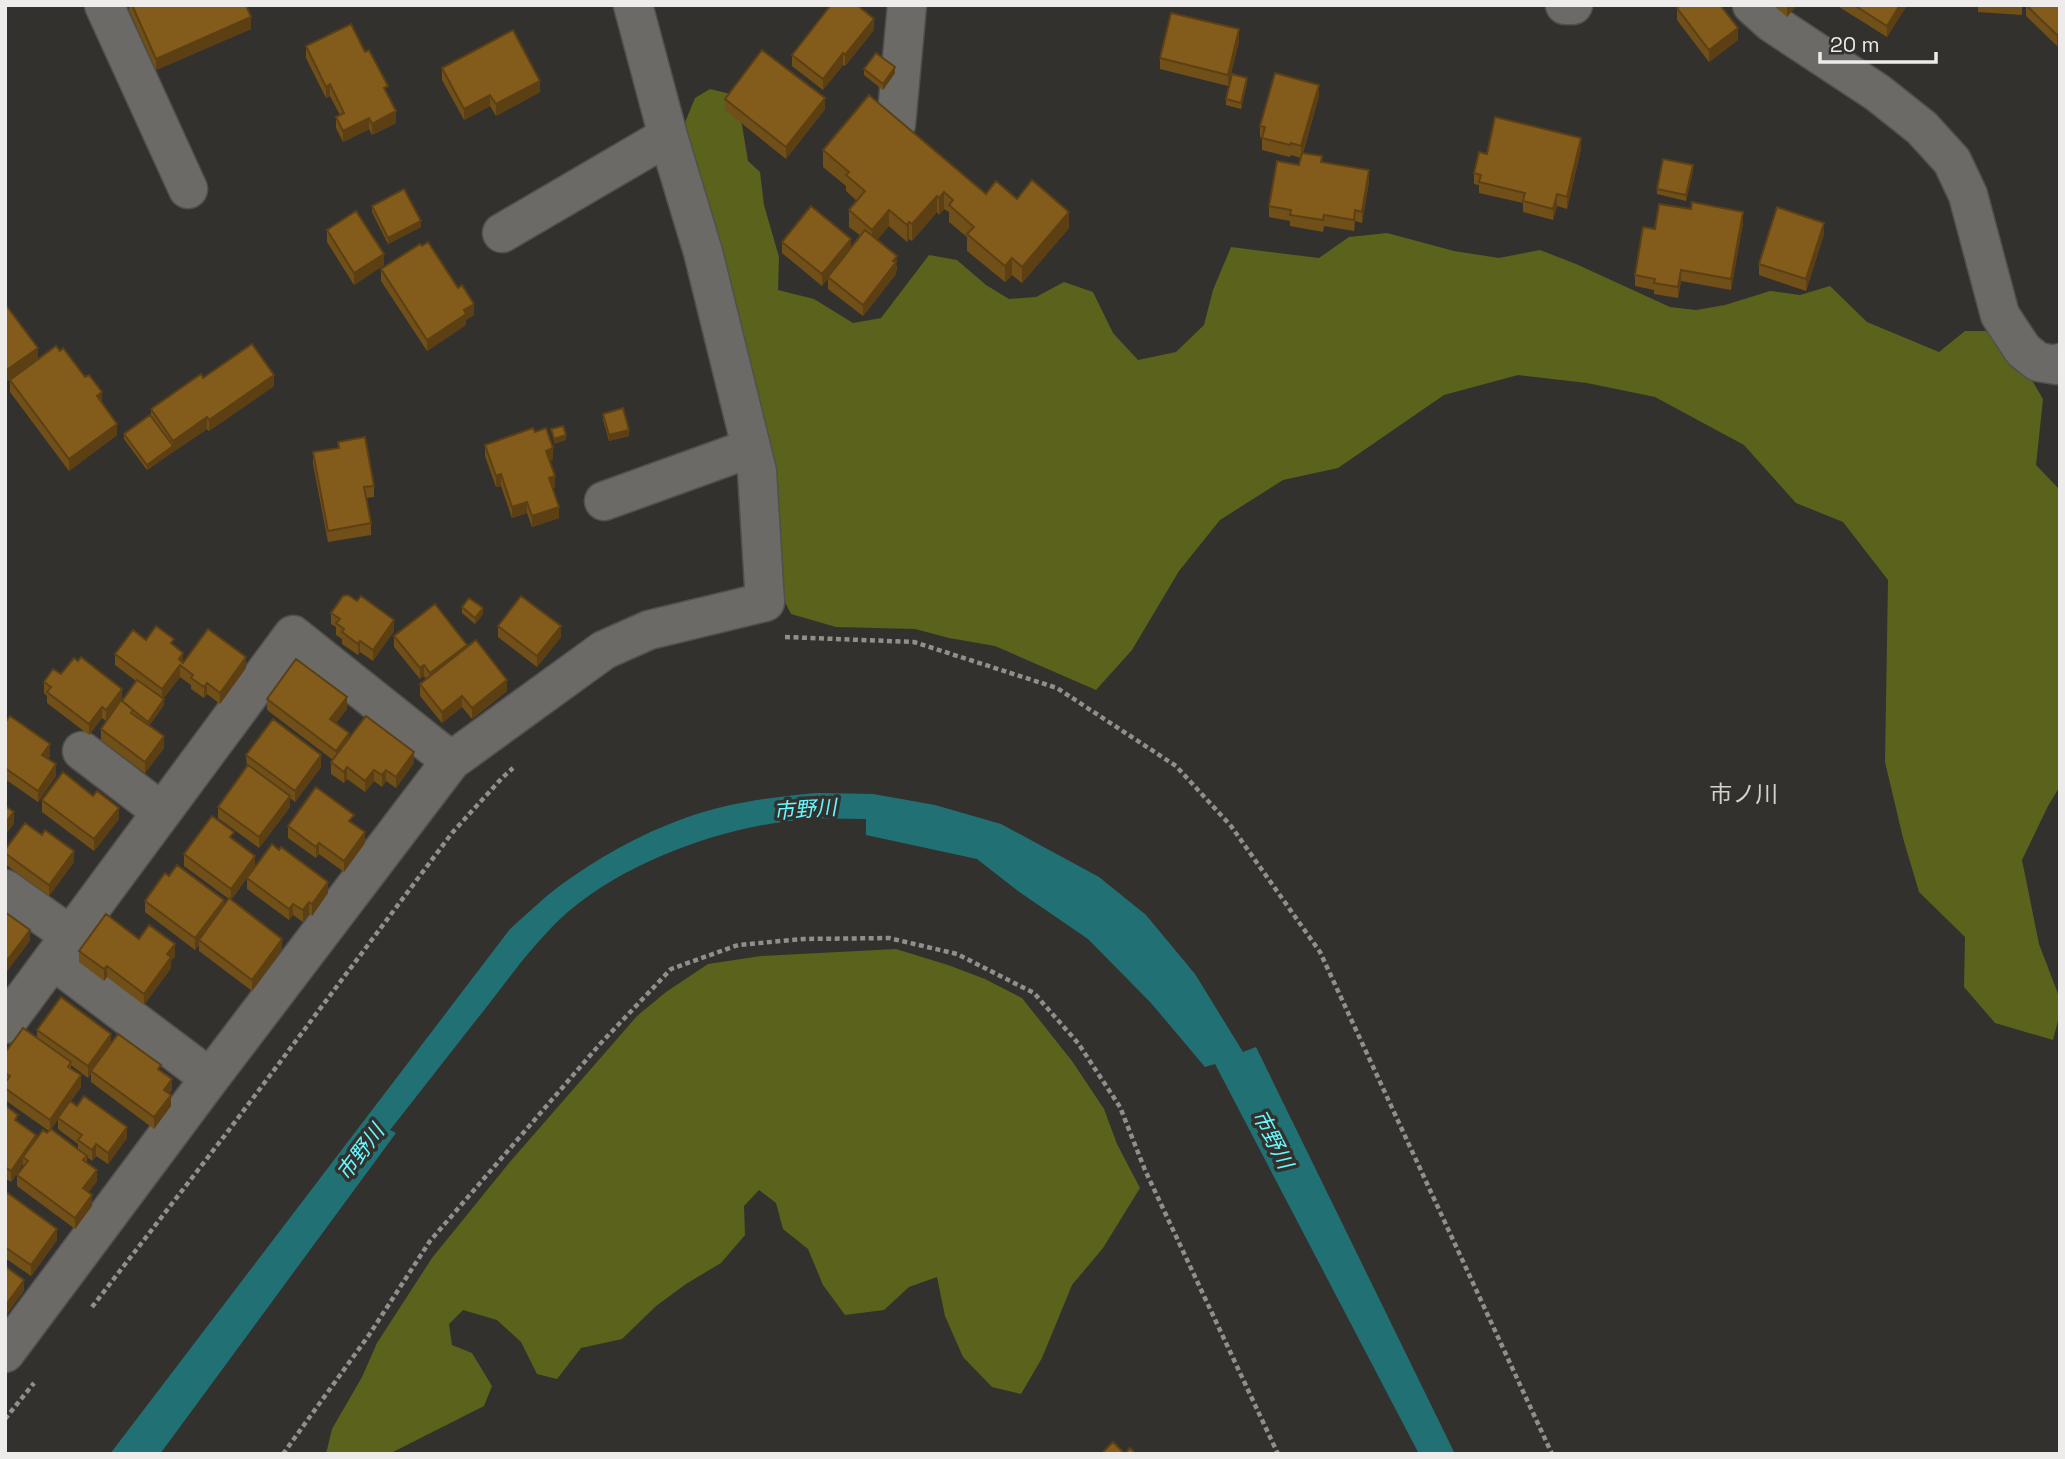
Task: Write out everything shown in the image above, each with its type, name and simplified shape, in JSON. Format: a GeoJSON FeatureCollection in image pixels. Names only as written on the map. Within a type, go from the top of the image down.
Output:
{"type":"FeatureCollection","features":[{"type":"Feature","properties":{"kind":"street"},"geometry":{"type":"LineString","coordinates":[[104,5],[188,189]]}},
{"type":"Feature","properties":{"kind":"street"},"geometry":{"type":"LineString","coordinates":[[5,1353],[451,761],[604,650],[649,629],[765,602],[757,471],[703,252],[633,5]]}},
{"type":"Feature","properties":{"kind":"street"},"geometry":{"type":"LineString","coordinates":[[896,124],[907,5]]}},
{"type":"Feature","properties":{"kind":"street"},"geometry":{"type":"LineString","coordinates":[[1566,5],[1573,5]]}},
{"type":"Feature","properties":{"kind":"street"},"geometry":{"type":"LineString","coordinates":[[1752,5],[1772,23],[1878,93],[1922,128],[1952,161],[1968,195],[2000,315],[2023,350],[2038,362],[2057,365],[2060,363]]}},
{"type":"Feature","properties":{"kind":"street"},"geometry":{"type":"LineString","coordinates":[[502,233],[668,136]]}},
{"type":"Feature","properties":{"kind":"street"},"geometry":{"type":"LineString","coordinates":[[604,501],[751,448]]}},
{"type":"Feature","properties":{"kind":"street"},"geometry":{"type":"LineString","coordinates":[[5,1024],[293,635],[451,761]]}},
{"type":"Feature","properties":{"kind":"street"},"geometry":{"type":"LineString","coordinates":[[82,751],[162,812]]}},
{"type":"Feature","properties":{"kind":"street"},"geometry":{"type":"LineString","coordinates":[[5,889],[62,948],[210,1078]]}},
{"type":"Feature","properties":{"kind":"path"},"geometry":{"type":"LineString","coordinates":[[782,637],[914,642],[1057,688],[1176,766],[1231,827],[1320,952],[1552,1454]]}},
{"type":"Feature","properties":{"kind":"path"},"geometry":{"type":"LineString","coordinates":[[88,1312],[229,1130],[452,833],[522,760]]}},
{"type":"Feature","properties":{"kind":"path"},"geometry":{"type":"LineString","coordinates":[[283,1454],[369,1335],[430,1241],[600,1044],[671,969],[738,945],[803,939],[889,938],[957,954],[1034,993],[1077,1043],[1120,1107],[1145,1170],[1278,1454]]}},
{"type":"Feature","properties":{"kind":"path"},"geometry":{"type":"LineString","coordinates":[[5,1419],[38,1376]]}},
{"type":"Feature","properties":{"kind":"green space"},"geometry":{"type":"Polygon","coordinates":[[[710,89],[731,94],[742,125],[748,161],[760,172],[764,205],[779,257],[778,290],[814,299],[853,323],[881,318],[929,255],[957,260],[986,285],[1009,299],[1036,297],[1064,282],[1093,292],[1113,333],[1138,360],[1176,352],[1204,325],[1213,290],[1231,247],[1319,258],[1349,237],[1387,233],[1454,251],[1499,258],[1540,250],[1670,307],[1696,310],[1725,305],[1770,291],[1800,295],[1830,286],[1867,322],[1939,352],[1965,331],[1986,331],[2026,370],[2043,399],[2036,465],[2060,490],[2060,786],[2022,860],[2039,944],[2060,999],[2060,1013],[2053,1040],[1995,1023],[1964,987],[1965,937],[1919,892],[1885,762],[1888,580],[1843,522],[1796,503],[1744,445],[1655,397],[1587,383],[1518,375],[1444,395],[1338,468],[1283,480],[1220,520],[1179,571],[1132,650],[1096,690],[995,646],[915,629],[836,627],[791,614],[779,590],[679,143],[695,98],[710,89]]]}},
{"type":"Feature","properties":{"kind":"green space"},"geometry":{"type":"Polygon","coordinates":[[[896,949],[985,979],[1022,998],[1072,1061],[1104,1109],[1117,1144],[1140,1188],[1103,1248],[1072,1285],[1042,1358],[1021,1394],[992,1387],[963,1357],[945,1316],[937,1277],[909,1287],[884,1310],[845,1315],[823,1285],[808,1249],[783,1229],[776,1203],[759,1190],[744,1206],[745,1235],[721,1263],[656,1306],[622,1339],[581,1348],[557,1379],[537,1374],[521,1342],[497,1320],[463,1310],[449,1324],[452,1345],[472,1353],[492,1386],[484,1406],[389,1454],[326,1454],[332,1429],[362,1377],[377,1343],[432,1258],[509,1163],[637,1016],[666,992],[708,964],[761,956],[896,949]]]}},
{"type":"Feature","properties":{"kind":"water","name":"市野川"},"geometry":{"type":"Polygon","coordinates":[[[816,793],[873,794],[935,805],[1001,824],[1099,877],[1146,915],[1195,974],[1243,1052],[1256,1047],[1455,1454],[1419,1454],[1215,1064],[1205,1067],[1151,1003],[1088,939],[977,859],[866,835],[866,819],[813,819],[747,828],[678,849],[613,880],[560,919],[521,962],[390,1130],[396,1133],[160,1454],[110,1454],[510,929],[558,887],[603,857],[652,832],[717,808],[816,793]]]}},
{"type":"Feature","properties":{"kind":"building"},"geometry":{"type":"Polygon","coordinates":[[[132,5],[246,5],[251,17],[156,59],[132,5]]]}},
{"type":"Feature","properties":{"kind":"building"},"geometry":{"type":"Polygon","coordinates":[[[831,5],[857,5],[874,19],[823,79],[792,55],[831,5]]]}},
{"type":"Feature","properties":{"kind":"building"},"geometry":{"type":"Polygon","coordinates":[[[1681,5],[1720,5],[1738,28],[1709,50],[1677,8],[1681,5]]]}},
{"type":"Feature","properties":{"kind":"building"},"geometry":{"type":"Polygon","coordinates":[[[1854,5],[1900,5],[1887,26],[1854,5]]]}},
{"type":"Feature","properties":{"kind":"building"},"geometry":{"type":"Polygon","coordinates":[[[2026,5],[2060,5],[2060,33],[2057,35],[2026,5]]]}},
{"type":"Feature","properties":{"kind":"building"},"geometry":{"type":"Polygon","coordinates":[[[1171,13],[1239,29],[1228,75],[1160,58],[1171,13]]]}},
{"type":"Feature","properties":{"kind":"building"},"geometry":{"type":"Polygon","coordinates":[[[351,24],[365,52],[369,50],[388,86],[384,88],[396,111],[372,124],[369,118],[343,131],[336,117],[344,113],[330,84],[326,87],[306,46],[351,24]]]}},
{"type":"Feature","properties":{"kind":"building"},"geometry":{"type":"Polygon","coordinates":[[[513,30],[540,81],[496,104],[490,95],[464,109],[442,68],[513,30]]]}},
{"type":"Feature","properties":{"kind":"building"},"geometry":{"type":"Polygon","coordinates":[[[762,50],[825,98],[786,147],[725,99],[762,50]]]}},
{"type":"Feature","properties":{"kind":"building"},"geometry":{"type":"Polygon","coordinates":[[[876,53],[895,67],[883,84],[864,69],[876,53]]]}},
{"type":"Feature","properties":{"kind":"building"},"geometry":{"type":"Polygon","coordinates":[[[1275,73],[1319,85],[1301,146],[1262,138],[1265,127],[1260,126],[1275,73]]]}},
{"type":"Feature","properties":{"kind":"building"},"geometry":{"type":"Polygon","coordinates":[[[1232,74],[1247,78],[1241,103],[1226,99],[1232,74]]]}},
{"type":"Feature","properties":{"kind":"building"},"geometry":{"type":"Polygon","coordinates":[[[869,95],[986,194],[996,181],[1017,199],[1032,180],[1069,212],[1022,267],[1012,258],[1005,266],[967,234],[974,227],[949,205],[953,200],[944,192],[939,198],[937,196],[912,224],[909,222],[907,225],[889,210],[872,230],[849,210],[865,191],[846,175],[849,172],[823,150],[869,95]]]}},
{"type":"Feature","properties":{"kind":"building"},"geometry":{"type":"Polygon","coordinates":[[[1495,117],[1581,138],[1567,197],[1557,194],[1553,209],[1523,201],[1525,193],[1479,182],[1481,175],[1474,173],[1479,152],[1487,154],[1495,117]]]}},
{"type":"Feature","properties":{"kind":"building"},"geometry":{"type":"Polygon","coordinates":[[[1302,153],[1322,156],[1321,162],[1369,170],[1362,212],[1355,210],[1354,220],[1324,215],[1323,220],[1290,215],[1291,210],[1269,206],[1277,161],[1299,165],[1302,153]]]}},
{"type":"Feature","properties":{"kind":"building"},"geometry":{"type":"Polygon","coordinates":[[[1663,159],[1693,165],[1686,195],[1657,189],[1663,159]]]}},
{"type":"Feature","properties":{"kind":"building"},"geometry":{"type":"Polygon","coordinates":[[[404,189],[421,221],[388,238],[372,206],[404,189]]]}},
{"type":"Feature","properties":{"kind":"building"},"geometry":{"type":"Polygon","coordinates":[[[1692,202],[1743,212],[1731,279],[1681,270],[1678,287],[1654,283],[1655,279],[1635,275],[1643,227],[1655,229],[1659,204],[1691,209],[1692,202]]]}},
{"type":"Feature","properties":{"kind":"building"},"geometry":{"type":"Polygon","coordinates":[[[811,206],[851,239],[822,274],[782,242],[811,206]]]}},
{"type":"Feature","properties":{"kind":"building"},"geometry":{"type":"Polygon","coordinates":[[[1777,207],[1824,223],[1806,279],[1759,264],[1777,207]]]}},
{"type":"Feature","properties":{"kind":"building"},"geometry":{"type":"Polygon","coordinates":[[[356,211],[384,254],[354,273],[327,230],[356,211]]]}},
{"type":"Feature","properties":{"kind":"building"},"geometry":{"type":"Polygon","coordinates":[[[865,230],[897,256],[893,261],[896,262],[863,305],[828,277],[865,230]]]}},
{"type":"Feature","properties":{"kind":"building"},"geometry":{"type":"Polygon","coordinates":[[[428,242],[458,288],[462,285],[474,304],[464,310],[466,314],[427,340],[381,269],[420,244],[422,246],[428,242]]]}},
{"type":"Feature","properties":{"kind":"building"},"geometry":{"type":"Polygon","coordinates":[[[5,304],[38,348],[5,371],[5,304]]]}},
{"type":"Feature","properties":{"kind":"building"},"geometry":{"type":"Polygon","coordinates":[[[252,344],[274,375],[209,420],[207,417],[173,441],[151,409],[201,374],[203,378],[252,344]]]}},
{"type":"Feature","properties":{"kind":"building"},"geometry":{"type":"Polygon","coordinates":[[[56,346],[60,351],[63,348],[85,377],[89,375],[102,392],[97,396],[117,424],[69,459],[10,380],[56,346]]]}},
{"type":"Feature","properties":{"kind":"building"},"geometry":{"type":"Polygon","coordinates":[[[623,408],[629,430],[609,435],[603,414],[623,408]]]}},
{"type":"Feature","properties":{"kind":"building"},"geometry":{"type":"Polygon","coordinates":[[[150,415],[173,446],[147,465],[124,434],[150,415]]]}},
{"type":"Feature","properties":{"kind":"building"},"geometry":{"type":"Polygon","coordinates":[[[563,426],[566,435],[554,439],[551,429],[563,426]]]}},
{"type":"Feature","properties":{"kind":"building"},"geometry":{"type":"Polygon","coordinates":[[[533,428],[535,432],[546,428],[553,448],[546,451],[555,476],[549,478],[559,507],[532,516],[527,502],[512,507],[501,474],[496,476],[485,445],[533,428]]]}},
{"type":"Feature","properties":{"kind":"building"},"geometry":{"type":"Polygon","coordinates":[[[365,437],[374,486],[364,487],[371,523],[328,531],[313,452],[339,448],[338,442],[365,437]]]}},
{"type":"Feature","properties":{"kind":"building"},"geometry":{"type":"Polygon","coordinates":[[[348,595],[357,601],[361,596],[394,620],[373,650],[360,641],[358,644],[342,632],[344,629],[336,623],[340,619],[331,613],[343,596],[348,595]]]}},
{"type":"Feature","properties":{"kind":"building"},"geometry":{"type":"Polygon","coordinates":[[[521,596],[561,626],[537,656],[498,626],[521,596]]]}},
{"type":"Feature","properties":{"kind":"building"},"geometry":{"type":"Polygon","coordinates":[[[469,598],[483,608],[475,618],[462,607],[469,598]]]}},
{"type":"Feature","properties":{"kind":"building"},"geometry":{"type":"Polygon","coordinates":[[[435,604],[467,645],[430,673],[424,665],[420,668],[394,636],[435,604]]]}},
{"type":"Feature","properties":{"kind":"building"},"geometry":{"type":"Polygon","coordinates":[[[156,626],[174,639],[171,643],[183,653],[179,659],[183,663],[208,629],[246,657],[220,693],[207,683],[204,687],[191,678],[193,675],[180,665],[162,689],[115,654],[133,630],[146,640],[156,626]]]}},
{"type":"Feature","properties":{"kind":"building"},"geometry":{"type":"Polygon","coordinates":[[[476,640],[507,680],[472,708],[462,696],[442,712],[420,684],[476,640]]]}},
{"type":"Feature","properties":{"kind":"building"},"geometry":{"type":"Polygon","coordinates":[[[81,657],[122,689],[106,710],[102,707],[89,724],[47,692],[51,687],[44,682],[53,669],[61,674],[74,658],[78,661],[81,657]]]}},
{"type":"Feature","properties":{"kind":"building"},"geometry":{"type":"Polygon","coordinates":[[[296,659],[347,697],[330,719],[349,733],[336,751],[267,699],[296,659]]]}},
{"type":"Feature","properties":{"kind":"building"},"geometry":{"type":"Polygon","coordinates":[[[137,680],[164,699],[148,722],[122,701],[137,680]]]}},
{"type":"Feature","properties":{"kind":"building"},"geometry":{"type":"Polygon","coordinates":[[[121,700],[133,710],[131,713],[164,736],[145,762],[101,729],[121,700]]]}},
{"type":"Feature","properties":{"kind":"building"},"geometry":{"type":"Polygon","coordinates":[[[10,716],[50,744],[42,755],[56,764],[38,791],[5,768],[5,723],[10,716]]]}},
{"type":"Feature","properties":{"kind":"building"},"geometry":{"type":"Polygon","coordinates":[[[366,716],[414,752],[396,777],[386,770],[382,775],[374,770],[365,781],[347,767],[344,772],[331,762],[366,716]]]}},
{"type":"Feature","properties":{"kind":"building"},"geometry":{"type":"Polygon","coordinates":[[[273,719],[321,755],[295,791],[246,755],[273,719]]]}},
{"type":"Feature","properties":{"kind":"building"},"geometry":{"type":"Polygon","coordinates":[[[248,765],[290,796],[259,837],[218,807],[248,765]]]}},
{"type":"Feature","properties":{"kind":"building"},"geometry":{"type":"Polygon","coordinates":[[[63,772],[93,796],[97,791],[119,808],[94,839],[42,800],[63,772]]]}},
{"type":"Feature","properties":{"kind":"building"},"geometry":{"type":"Polygon","coordinates":[[[316,787],[354,815],[349,821],[365,832],[344,861],[319,843],[316,847],[288,826],[316,787]]]}},
{"type":"Feature","properties":{"kind":"building"},"geometry":{"type":"Polygon","coordinates":[[[5,806],[14,812],[5,823],[5,806]]]}},
{"type":"Feature","properties":{"kind":"building"},"geometry":{"type":"Polygon","coordinates":[[[212,816],[234,832],[230,837],[255,856],[231,889],[184,854],[212,816]]]}},
{"type":"Feature","properties":{"kind":"building"},"geometry":{"type":"Polygon","coordinates":[[[25,823],[42,835],[45,830],[74,851],[49,885],[5,853],[25,823]]]}},
{"type":"Feature","properties":{"kind":"building"},"geometry":{"type":"Polygon","coordinates":[[[272,844],[279,850],[281,847],[328,882],[312,904],[309,902],[303,910],[293,904],[289,909],[247,878],[272,844]]]}},
{"type":"Feature","properties":{"kind":"building"},"geometry":{"type":"Polygon","coordinates":[[[177,865],[224,900],[195,938],[145,901],[165,873],[169,876],[177,865]]]}},
{"type":"Feature","properties":{"kind":"building"},"geometry":{"type":"Polygon","coordinates":[[[229,898],[282,939],[252,980],[199,940],[229,898]]]}},
{"type":"Feature","properties":{"kind":"building"},"geometry":{"type":"Polygon","coordinates":[[[5,912],[30,930],[5,963],[5,912]]]}},
{"type":"Feature","properties":{"kind":"building"},"geometry":{"type":"Polygon","coordinates":[[[106,914],[139,939],[149,925],[175,944],[167,954],[171,957],[144,994],[107,966],[104,969],[79,951],[106,914]]]}},
{"type":"Feature","properties":{"kind":"building"},"geometry":{"type":"Polygon","coordinates":[[[61,997],[111,1034],[88,1066],[37,1030],[61,997]]]}},
{"type":"Feature","properties":{"kind":"building"},"geometry":{"type":"Polygon","coordinates":[[[23,1028],[71,1062],[68,1067],[81,1075],[50,1120],[5,1088],[10,1076],[5,1073],[5,1053],[23,1028]]]}},
{"type":"Feature","properties":{"kind":"building"},"geometry":{"type":"Polygon","coordinates":[[[118,1034],[161,1065],[158,1069],[172,1079],[164,1090],[171,1095],[154,1117],[91,1071],[118,1034]]]}},
{"type":"Feature","properties":{"kind":"building"},"geometry":{"type":"Polygon","coordinates":[[[84,1096],[127,1127],[108,1153],[96,1144],[92,1150],[78,1140],[82,1135],[58,1118],[70,1101],[77,1106],[84,1096]]]}},
{"type":"Feature","properties":{"kind":"building"},"geometry":{"type":"Polygon","coordinates":[[[5,1105],[18,1115],[15,1120],[36,1135],[11,1171],[5,1167],[5,1105]]]}},
{"type":"Feature","properties":{"kind":"building"},"geometry":{"type":"Polygon","coordinates":[[[51,1129],[87,1156],[83,1160],[97,1170],[83,1188],[92,1195],[75,1218],[17,1175],[28,1161],[23,1157],[43,1130],[47,1133],[51,1129]]]}},
{"type":"Feature","properties":{"kind":"building"},"geometry":{"type":"Polygon","coordinates":[[[5,1191],[57,1229],[31,1265],[5,1247],[5,1191]]]}},
{"type":"Feature","properties":{"kind":"building"},"geometry":{"type":"Polygon","coordinates":[[[5,1266],[24,1280],[5,1306],[5,1266]]]}},
{"type":"Feature","properties":{"kind":"building"},"geometry":{"type":"Polygon","coordinates":[[[1113,1442],[1125,1454],[1101,1454],[1113,1442]]]}},
{"type":"Feature","properties":{"kind":"building"},"geometry":{"type":"Polygon","coordinates":[[[1130,1448],[1136,1454],[1125,1454],[1130,1448]]]}},
{"type":"Feature","properties":{"kind":"district","name":"市ノ川"},"geometry":{"type":"Point","coordinates":[1744,794]}}]}
